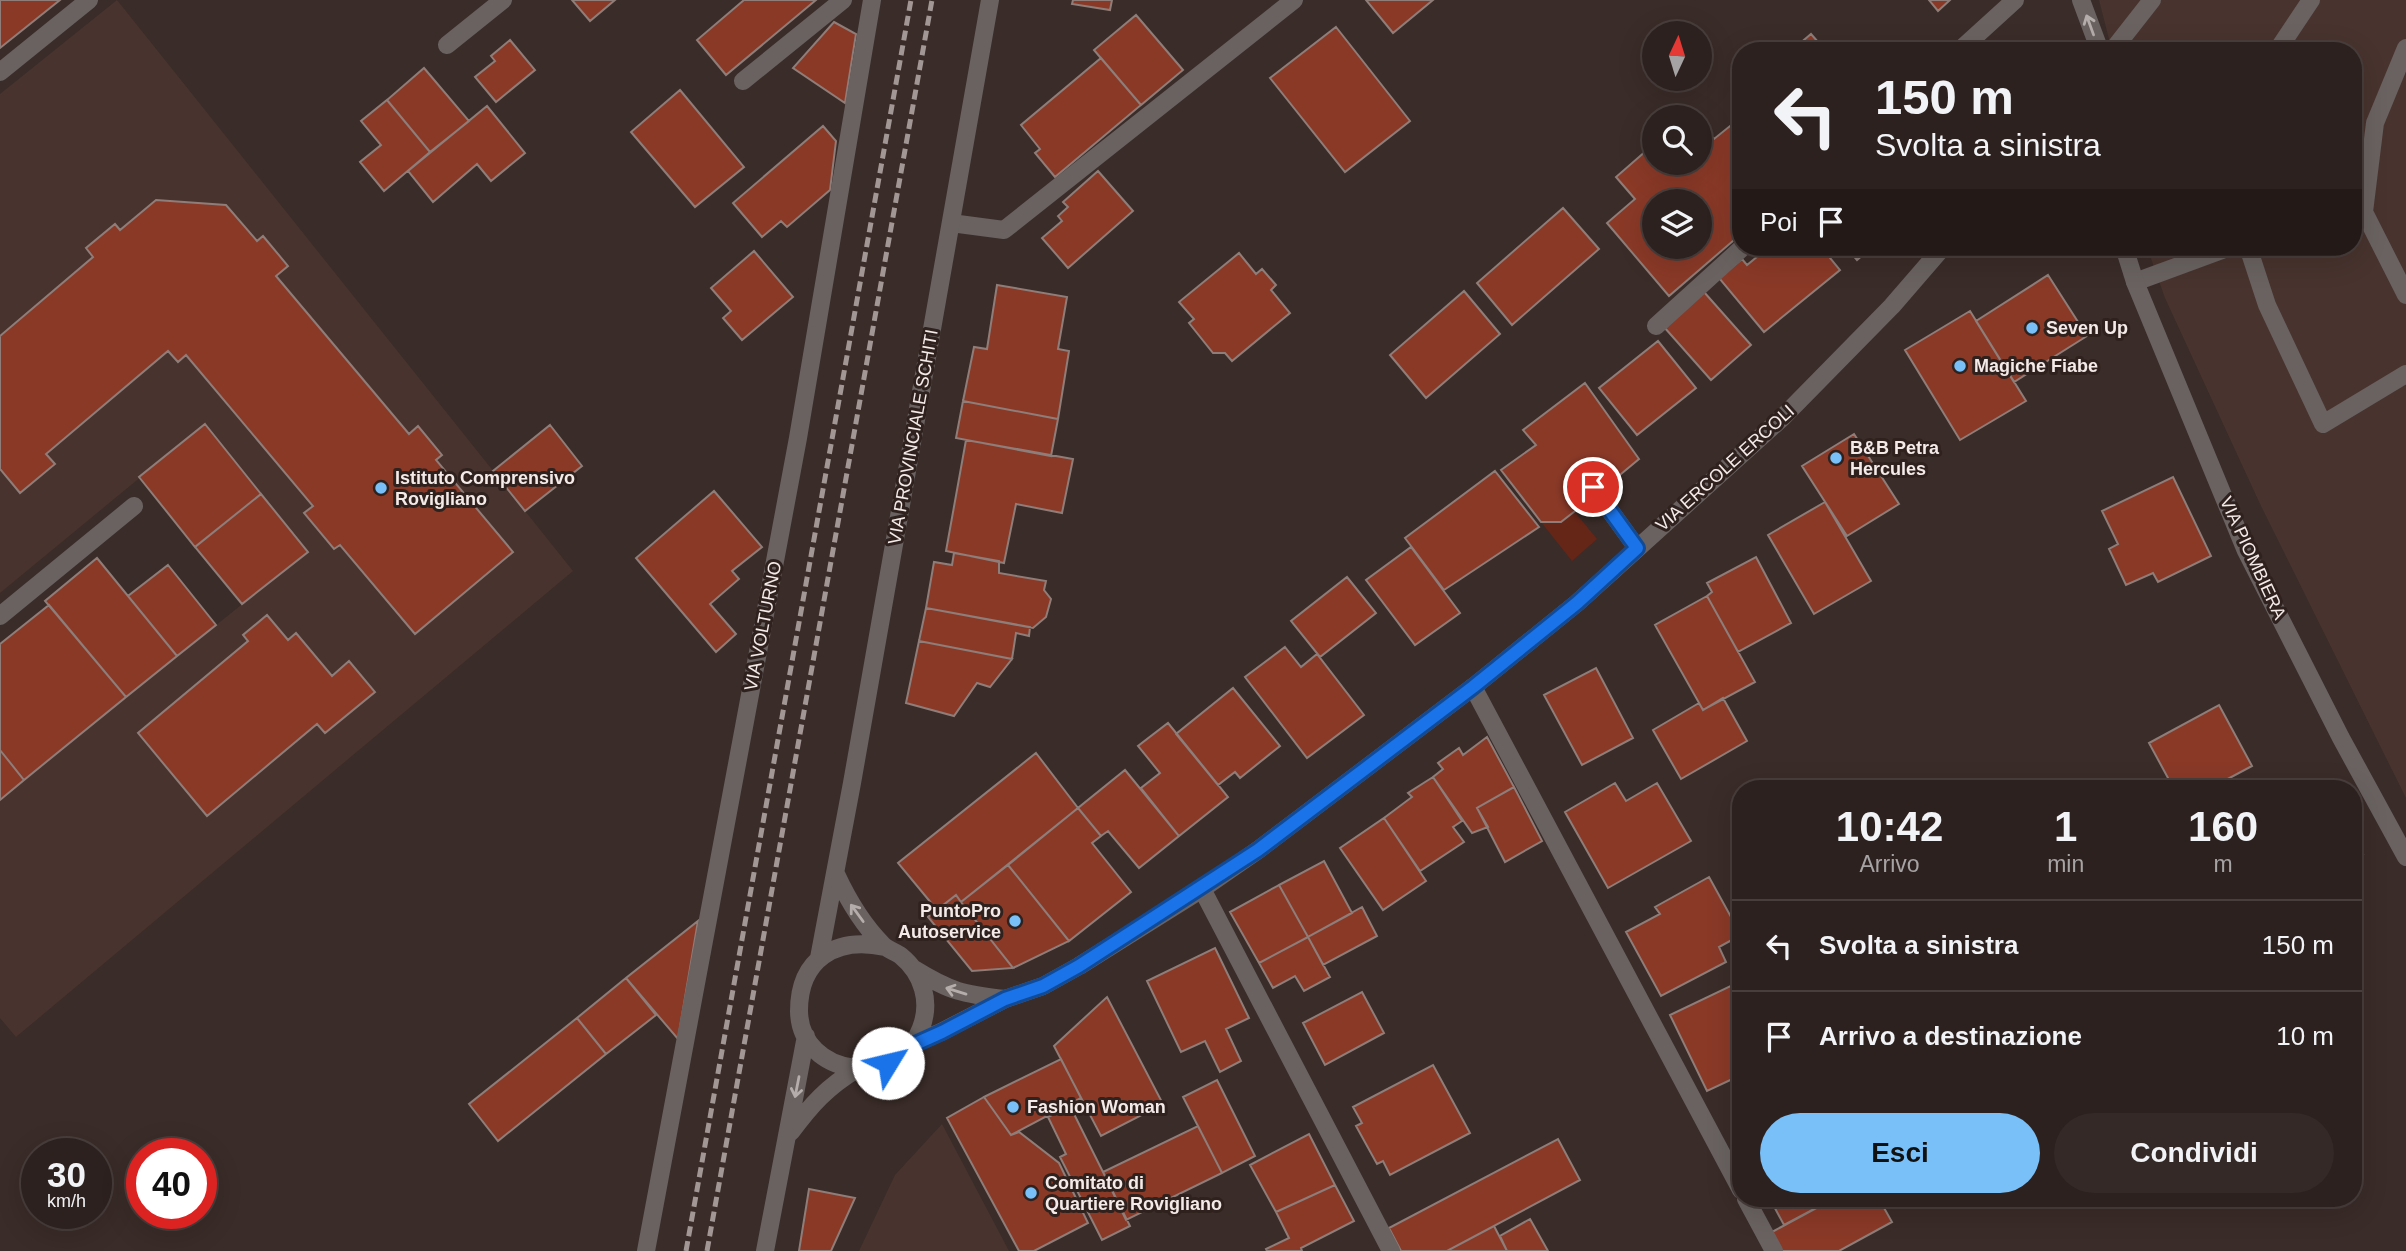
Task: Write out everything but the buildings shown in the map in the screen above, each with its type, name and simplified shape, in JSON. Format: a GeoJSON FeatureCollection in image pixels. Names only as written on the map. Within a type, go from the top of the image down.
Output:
{"type":"FeatureCollection","features":[{"type":"Feature","properties":{"kind":"street"},"geometry":{"type":"LineString","coordinates":[[0,72],[89,0]]}},
{"type":"Feature","properties":{"kind":"street"},"geometry":{"type":"LineString","coordinates":[[447,45],[503,0]]}},
{"type":"Feature","properties":{"kind":"street"},"geometry":{"type":"LineString","coordinates":[[743,81],[843,0]]}},
{"type":"Feature","properties":{"kind":"street","name":"VIA VOLTURNO"},"geometry":{"type":"LineString","coordinates":[[646,1251],[795,452],[872,0]]}},
{"type":"Feature","properties":{"kind":"street","name":"VIA PROVINCIALE SCHITI"},"geometry":{"type":"LineString","coordinates":[[765,1251],[806,1036],[800,1017],[799,995],[806,975],[819,958],[836,874],[990,0]]}},
{"type":"Feature","properties":{"kind":"street"},"geometry":{"type":"LineString","coordinates":[[951,222],[1004,230],[1294,0]]}},
{"type":"Feature","properties":{"kind":"street"},"geometry":{"type":"LineString","coordinates":[[1969,42],[2015,0]]}},
{"type":"Feature","properties":{"kind":"street"},"geometry":{"type":"LineString","coordinates":[[2081,0],[2097,42]]}},
{"type":"Feature","properties":{"kind":"street"},"geometry":{"type":"LineString","coordinates":[[2119,42],[2152,0]]}},
{"type":"Feature","properties":{"kind":"street"},"geometry":{"type":"LineString","coordinates":[[2283,42],[2311,0]]}},
{"type":"Feature","properties":{"kind":"street"},"geometry":{"type":"LineString","coordinates":[[2362,197],[2375,123],[2406,48]]}},
{"type":"Feature","properties":{"kind":"street"},"geometry":{"type":"LineString","coordinates":[[2362,219],[2406,295]]}},
{"type":"Feature","properties":{"kind":"street"},"geometry":{"type":"LineString","coordinates":[[1656,326],[1733,256]]}},
{"type":"Feature","properties":{"kind":"street","name":"VIA ERCOLE ERCOLI"},"geometry":{"type":"LineString","coordinates":[[913,1045],[1005,999],[1043,986],[1202,889],[1258,850],[1473,687],[1577,603],[1783,417],[1892,306],[1935,256]]}},
{"type":"Feature","properties":{"kind":"street","name":"VIA PIOMBIERA"},"geometry":{"type":"LineString","coordinates":[[2127,256],[2135,282],[2246,551],[2341,738],[2406,857]]}},
{"type":"Feature","properties":{"kind":"street"},"geometry":{"type":"LineString","coordinates":[[2135,282],[2206,256]]}},
{"type":"Feature","properties":{"kind":"street"},"geometry":{"type":"LineString","coordinates":[[2251,256],[2267,305],[2323,424],[2406,374]]}},
{"type":"Feature","properties":{"kind":"street"},"geometry":{"type":"LineString","coordinates":[[1593,487],[1637,548]]}},
{"type":"Feature","properties":{"kind":"street"},"geometry":{"type":"LineString","coordinates":[[0,616],[134,506]]}},
{"type":"Feature","properties":{"kind":"street"},"geometry":{"type":"LineString","coordinates":[[1473,687],[1732,1173]]}},
{"type":"Feature","properties":{"kind":"street"},"geometry":{"type":"LineString","coordinates":[[836,874],[854,909],[885,947]]}},
{"type":"Feature","properties":{"kind":"street"},"geometry":{"type":"LineString","coordinates":[[1202,889],[1391,1251]]}},
{"type":"Feature","properties":{"kind":"street"},"geometry":{"type":"LineString","coordinates":[[819,958],[850,944],[868,943],[885,947],[900,955],[921,982],[925,997],[925,1014],[913,1045]]}},
{"type":"Feature","properties":{"kind":"street","name":"VIA ERCOLE ERCOLI"},"geometry":{"type":"LineString","coordinates":[[912,968],[942,986],[962,994],[1005,999]]}},
{"type":"Feature","properties":{"kind":"street"},"geometry":{"type":"LineString","coordinates":[[806,1036],[828,1059],[857,1069]]}},
{"type":"Feature","properties":{"kind":"street","name":"VIA PROVINCIALE SCHITI"},"geometry":{"type":"LineString","coordinates":[[787,1138],[813,1102],[836,1082],[857,1069],[873,1069],[888,1063],[902,1056],[913,1045]]}},
{"type":"Feature","properties":{"kind":"street"},"geometry":{"type":"LineString","coordinates":[[1750,1207],[1774,1251]]}},
{"type":"Feature","properties":{"kind":"shaded area","name":"Istituto Comprensivo Rovigliano"},"geometry":{"type":"Polygon","coordinates":[[[117,0],[573,571],[16,1037],[0,1018],[0,799],[307,552],[205,424],[0,593],[0,94],[117,0]]]}},
{"type":"Feature","properties":{"kind":"shaded area"},"geometry":{"type":"Polygon","coordinates":[[[2099,0],[2406,0],[2406,798],[2261,506],[2165,298],[2150,256],[2362,256],[2362,42],[2110,42],[2099,0]]]}},
{"type":"Feature","properties":{"kind":"shaded area"},"geometry":{"type":"Polygon","coordinates":[[[1569,505],[1597,539],[1572,561],[1541,522],[1569,505]]]}},
{"type":"Feature","properties":{"kind":"shaded area"},"geometry":{"type":"Polygon","coordinates":[[[942,1124],[1009,1251],[859,1251],[895,1175],[942,1124]]]}},
{"type":"Feature","properties":{"kind":"railway"},"geometry":{"type":"LineString","coordinates":[[686,1251],[911,0]]}},
{"type":"Feature","properties":{"kind":"railway"},"geometry":{"type":"LineString","coordinates":[[707,1251],[932,0]]}},
{"type":"Feature","properties":{"kind":"place","name":"Seven Up"},"geometry":{"type":"Point","coordinates":[2032,328]}},
{"type":"Feature","properties":{"kind":"place","name":"Magiche Fiabe"},"geometry":{"type":"Point","coordinates":[1960,366]}},
{"type":"Feature","properties":{"kind":"place","name":"B&B Petra Hercules"},"geometry":{"type":"Point","coordinates":[1836,458]}},
{"type":"Feature","properties":{"kind":"place","name":"Istituto Comprensivo Rovigliano"},"geometry":{"type":"Point","coordinates":[381,488]}},
{"type":"Feature","properties":{"kind":"place","name":"PuntoPro Autoservice"},"geometry":{"type":"Point","coordinates":[1015,921]}},
{"type":"Feature","properties":{"kind":"place","name":"Fashion Woman"},"geometry":{"type":"Point","coordinates":[1013,1107]}},
{"type":"Feature","properties":{"kind":"place","name":"Comitato di Quartiere Rovigliano"},"geometry":{"type":"Point","coordinates":[1031,1193]}},
{"type":"Feature","properties":{"kind":"route"},"geometry":{"type":"LineString","coordinates":[[888,1063],[902,1056],[913,1045],[1005,999],[1043,986],[1202,889],[1258,850],[1473,687],[1577,603],[1637,548],[1593,487]]}}]}
